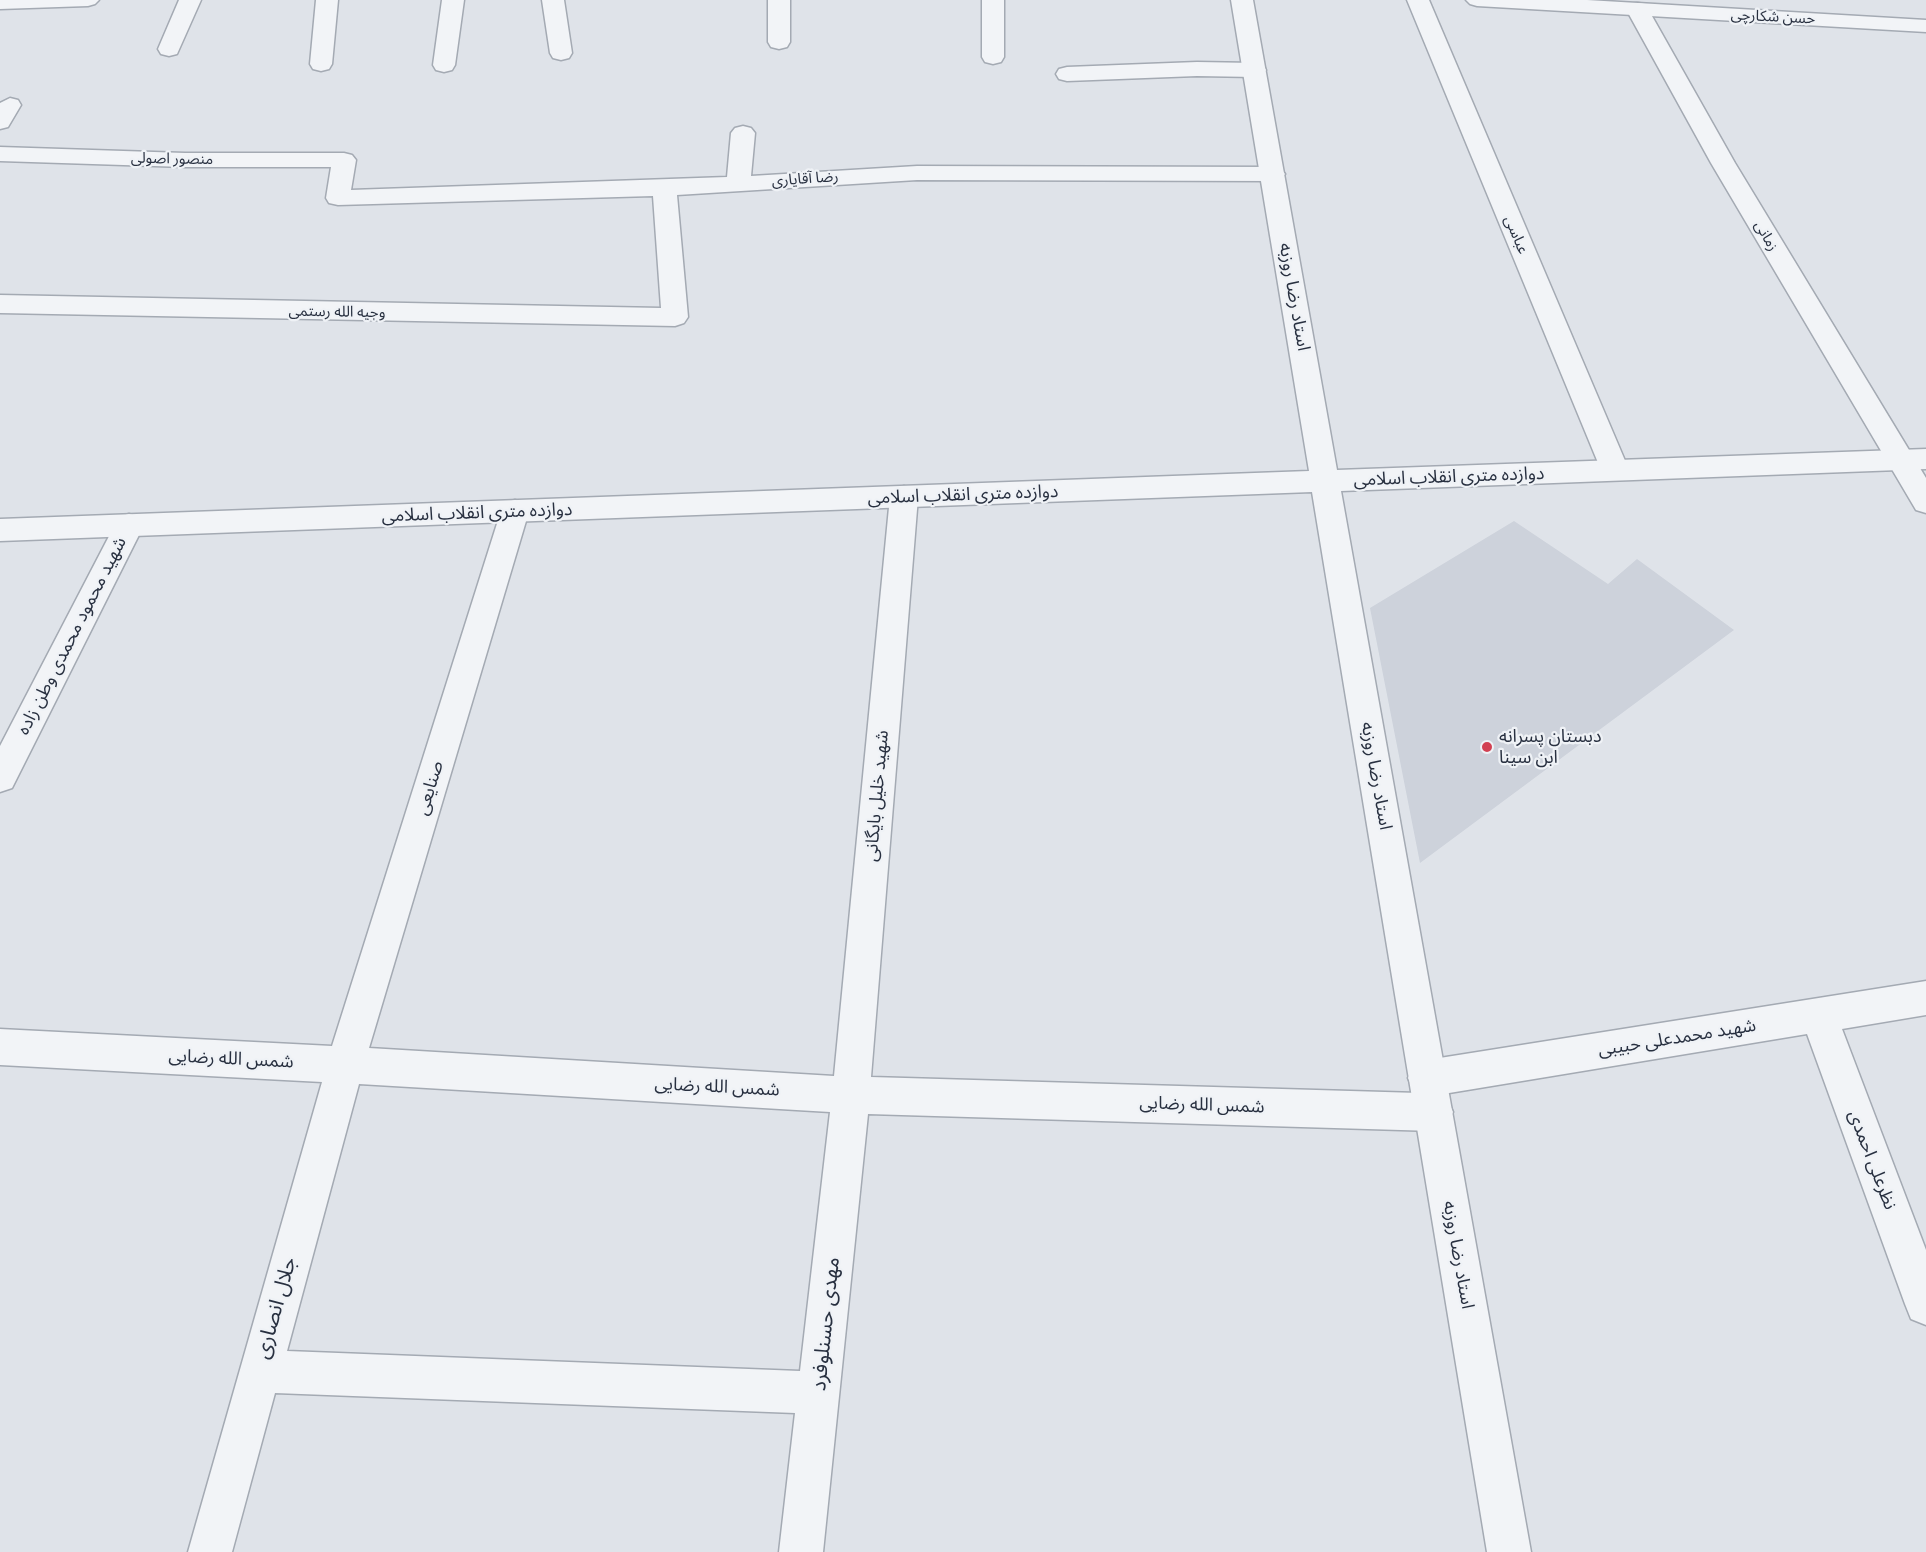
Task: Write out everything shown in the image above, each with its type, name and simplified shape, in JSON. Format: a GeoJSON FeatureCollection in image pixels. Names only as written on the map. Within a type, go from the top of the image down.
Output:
{"type":"FeatureCollection","features":[{"type":"Feature","properties":{"kind":"street"},"geometry":{"type":"LineString","coordinates":[[0,3],[88,0]]}},
{"type":"Feature","properties":{"kind":"street"},"geometry":{"type":"LineString","coordinates":[[169,49],[190,0]]}},
{"type":"Feature","properties":{"kind":"street"},"geometry":{"type":"LineString","coordinates":[[321,64],[327,0]]}},
{"type":"Feature","properties":{"kind":"street"},"geometry":{"type":"LineString","coordinates":[[444,65],[453,0]]}},
{"type":"Feature","properties":{"kind":"street"},"geometry":{"type":"LineString","coordinates":[[553,0],[561,53]]}},
{"type":"Feature","properties":{"kind":"street"},"geometry":{"type":"LineString","coordinates":[[779,0],[779,42]]}},
{"type":"Feature","properties":{"kind":"street"},"geometry":{"type":"LineString","coordinates":[[993,0],[993,57]]}},
{"type":"Feature","properties":{"kind":"street","name":"استاد رضا روزبه"},"geometry":{"type":"LineString","coordinates":[[1242,0],[1509,1552]]}},
{"type":"Feature","properties":{"kind":"street","name":"عباسی"},"geometry":{"type":"LineString","coordinates":[[1418,0],[1615,470]]}},
{"type":"Feature","properties":{"kind":"street","name":"حسن شکارچی"},"geometry":{"type":"LineString","coordinates":[[1487,0],[1926,26]]}},
{"type":"Feature","properties":{"kind":"street","name":"زمانی"},"geometry":{"type":"LineString","coordinates":[[1637,9],[1723,164],[1913,459],[1926,502]]}},
{"type":"Feature","properties":{"kind":"street"},"geometry":{"type":"LineString","coordinates":[[1067,74],[1197,69],[1255,70]]}},
{"type":"Feature","properties":{"kind":"street"},"geometry":{"type":"LineString","coordinates":[[738,183],[743,133]]}},
{"type":"Feature","properties":{"kind":"street","name":"منصور اصولی"},"geometry":{"type":"LineString","coordinates":[[0,154],[185,160],[344,160],[338,198]]}},
{"type":"Feature","properties":{"kind":"street","name":"رضا آقایاری"},"geometry":{"type":"LineString","coordinates":[[338,198],[664,188],[917,172],[1273,174]]}},
{"type":"Feature","properties":{"kind":"street","name":"وجیه الله رستمی"},"geometry":{"type":"LineString","coordinates":[[0,304],[675,317],[664,188]]}},
{"type":"Feature","properties":{"kind":"street","name":"دوازده متری انقلاب اسلامی"},"geometry":{"type":"LineString","coordinates":[[0,530],[1913,459]]}},
{"type":"Feature","properties":{"kind":"street","name":"شهید خلیل بایگانی"},"geometry":{"type":"LineString","coordinates":[[850,1095],[904,497]]}},
{"type":"Feature","properties":{"kind":"street","name":"صنایعی"},"geometry":{"type":"LineString","coordinates":[[345,1065],[515,511]]}},
{"type":"Feature","properties":{"kind":"street","name":"شهید محمود محمدی وطن زاده"},"geometry":{"type":"LineString","coordinates":[[0,778],[129,525]]}},
{"type":"Feature","properties":{"kind":"street","name":"شهید محمدعلی حبیبی"},"geometry":{"type":"LineString","coordinates":[[1431,1095],[1818,1015],[1926,998]]}},
{"type":"Feature","properties":{"kind":"street","name":"نظرعلی احمدی"},"geometry":{"type":"LineString","coordinates":[[1818,1015],[1926,1304]]}},
{"type":"Feature","properties":{"kind":"street","name":"شمس الله رضایی"},"geometry":{"type":"LineString","coordinates":[[0,1047],[850,1095],[1431,1095]]}},
{"type":"Feature","properties":{"kind":"street","name":"جلال انصاری"},"geometry":{"type":"LineString","coordinates":[[210,1552],[345,1065]]}},
{"type":"Feature","properties":{"kind":"street","name":"مهدی حسنلوفرد"},"geometry":{"type":"LineString","coordinates":[[801,1552],[850,1095]]}},
{"type":"Feature","properties":{"kind":"street"},"geometry":{"type":"LineString","coordinates":[[259,1371],[818,1393]]}},
{"type":"Feature","properties":{"kind":"shaded area","name":"دبستان پسرانه ابن سینا"},"geometry":{"type":"Polygon","coordinates":[[[1514,521],[1608,584],[1637,559],[1734,630],[1420,863],[1370,608],[1514,521]]]}},
{"type":"Feature","properties":{"kind":"place","name":"دبستان پسرانه ابن سینا"},"geometry":{"type":"Point","coordinates":[1487,747]}}]}
